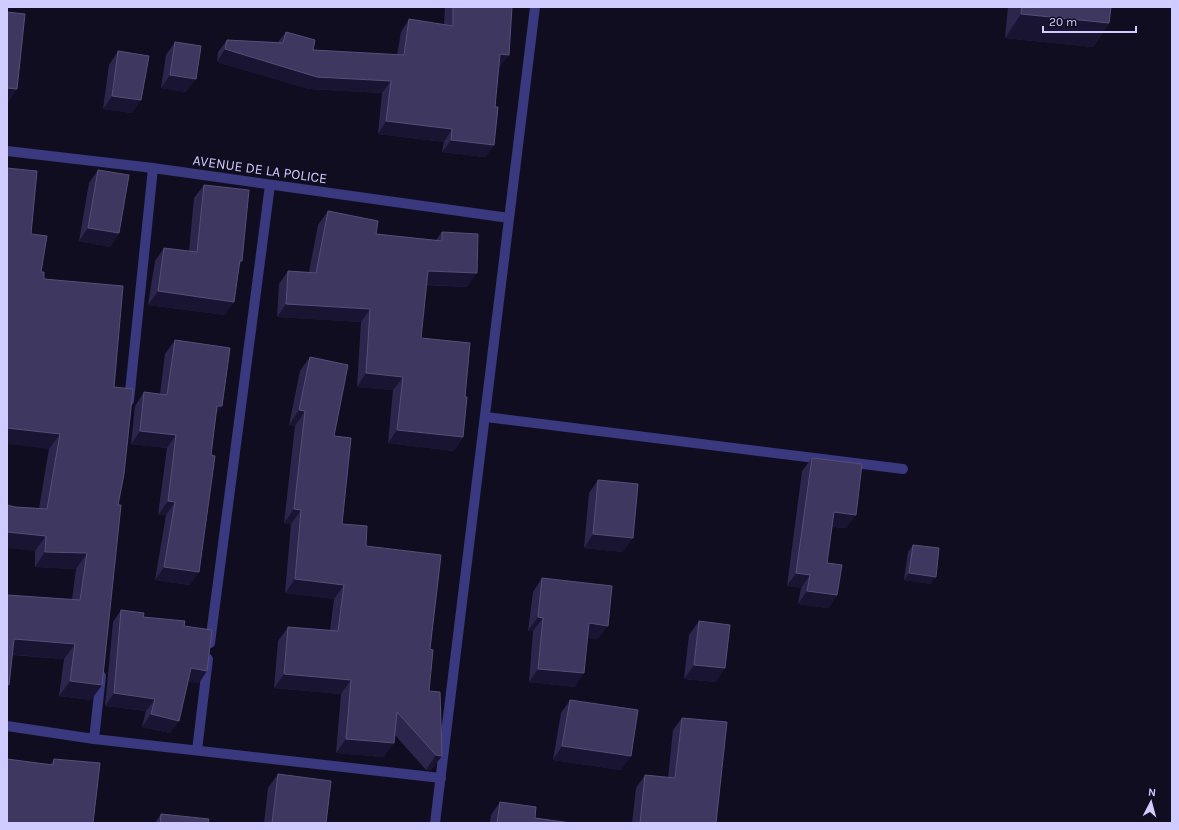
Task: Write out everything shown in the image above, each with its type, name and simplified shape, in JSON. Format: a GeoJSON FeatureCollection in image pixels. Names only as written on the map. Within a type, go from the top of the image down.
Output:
{"type":"FeatureCollection","features":[{"type":"Feature","properties":{"kind":"street"},"geometry":{"type":"LineString","coordinates":[[435,823],[486,417],[535,7]]}},
{"type":"Feature","properties":{"kind":"street","name":"AVENUE DE LA POLICE"},"geometry":{"type":"LineString","coordinates":[[7,151],[153,168],[509,218]]}},
{"type":"Feature","properties":{"kind":"street"},"geometry":{"type":"LineString","coordinates":[[127,414],[153,168]]}},
{"type":"Feature","properties":{"kind":"street"},"geometry":{"type":"LineString","coordinates":[[197,750],[224,529],[270,185]]}},
{"type":"Feature","properties":{"kind":"street"},"geometry":{"type":"LineString","coordinates":[[486,417],[903,469]]}},
{"type":"Feature","properties":{"kind":"street"},"geometry":{"type":"LineString","coordinates":[[94,739],[101,668]]}},
{"type":"Feature","properties":{"kind":"street"},"geometry":{"type":"LineString","coordinates":[[7,726],[94,739],[441,778]]}},
{"type":"Feature","properties":{"kind":"building"},"geometry":{"type":"Polygon","coordinates":[[[453,7],[512,7],[509,55],[500,54],[495,107],[498,107],[494,145],[451,140],[452,129],[386,121],[391,81],[317,77],[225,49],[227,40],[283,43],[286,32],[315,40],[313,50],[404,55],[409,19],[453,26],[453,7]]]}},
{"type":"Feature","properties":{"kind":"building"},"geometry":{"type":"Polygon","coordinates":[[[1022,7],[1111,7],[1109,23],[1021,14],[1022,7]]]}},
{"type":"Feature","properties":{"kind":"building"},"geometry":{"type":"Polygon","coordinates":[[[7,12],[25,14],[17,89],[7,88],[7,12]]]}},
{"type":"Feature","properties":{"kind":"building"},"geometry":{"type":"Polygon","coordinates":[[[175,42],[201,46],[196,79],[170,75],[175,42]]]}},
{"type":"Feature","properties":{"kind":"building"},"geometry":{"type":"Polygon","coordinates":[[[118,51],[149,56],[141,100],[112,96],[118,51]]]}},
{"type":"Feature","properties":{"kind":"building"},"geometry":{"type":"Polygon","coordinates":[[[7,168],[37,171],[31,234],[47,236],[41,272],[44,272],[44,279],[123,286],[114,387],[133,389],[124,474],[118,505],[121,505],[102,685],[70,681],[75,644],[14,639],[9,685],[7,684],[7,595],[80,600],[87,553],[45,552],[46,536],[7,532],[7,505],[47,509],[60,434],[7,428],[7,168]]]}},
{"type":"Feature","properties":{"kind":"building"},"geometry":{"type":"Polygon","coordinates":[[[98,170],[129,175],[119,233],[88,228],[98,170]]]}},
{"type":"Feature","properties":{"kind":"building"},"geometry":{"type":"Polygon","coordinates":[[[204,185],[249,190],[242,261],[240,260],[234,302],[158,291],[164,248],[197,252],[204,185]]]}},
{"type":"Feature","properties":{"kind":"building"},"geometry":{"type":"Polygon","coordinates":[[[328,211],[378,221],[376,234],[442,241],[442,232],[478,234],[477,273],[428,271],[421,338],[470,343],[463,437],[397,430],[403,377],[366,373],[370,309],[286,304],[288,271],[316,273],[328,211]]]}},
{"type":"Feature","properties":{"kind":"building"},"geometry":{"type":"Polygon","coordinates":[[[175,340],[230,348],[222,406],[217,406],[211,455],[215,456],[199,572],[164,567],[175,502],[168,501],[176,435],[140,431],[144,392],[167,395],[175,340]]]}},
{"type":"Feature","properties":{"kind":"building"},"geometry":{"type":"Polygon","coordinates":[[[310,357],[348,365],[334,436],[351,438],[342,524],[367,526],[366,546],[441,555],[430,649],[433,650],[429,691],[440,692],[442,756],[436,755],[397,712],[394,743],[346,739],[351,680],[284,674],[288,627],[338,631],[344,585],[295,579],[301,510],[294,509],[305,411],[299,410],[310,357]]]}},
{"type":"Feature","properties":{"kind":"building"},"geometry":{"type":"Polygon","coordinates":[[[812,458],[862,464],[856,515],[834,512],[827,563],[842,565],[837,595],[807,591],[810,575],[796,573],[812,458]]]}},
{"type":"Feature","properties":{"kind":"building"},"geometry":{"type":"Polygon","coordinates":[[[598,480],[638,484],[633,538],[593,534],[598,480]]]}},
{"type":"Feature","properties":{"kind":"building"},"geometry":{"type":"Polygon","coordinates":[[[913,545],[939,548],[936,577],[909,573],[913,545]]]}},
{"type":"Feature","properties":{"kind":"building"},"geometry":{"type":"Polygon","coordinates":[[[542,578],[612,586],[608,626],[589,623],[584,673],[538,669],[543,618],[538,617],[542,578]]]}},
{"type":"Feature","properties":{"kind":"building"},"geometry":{"type":"Polygon","coordinates":[[[121,610],[144,613],[143,617],[185,621],[184,626],[212,630],[207,671],[191,668],[179,721],[151,714],[155,699],[114,693],[121,610]]]}},
{"type":"Feature","properties":{"kind":"building"},"geometry":{"type":"Polygon","coordinates":[[[699,621],[730,625],[725,668],[694,665],[699,621]]]}},
{"type":"Feature","properties":{"kind":"building"},"geometry":{"type":"Polygon","coordinates":[[[570,700],[638,710],[631,756],[562,746],[570,700]]]}},
{"type":"Feature","properties":{"kind":"building"},"geometry":{"type":"Polygon","coordinates":[[[682,718],[727,722],[716,823],[640,823],[645,775],[675,778],[682,718]]]}},
{"type":"Feature","properties":{"kind":"building"},"geometry":{"type":"Polygon","coordinates":[[[7,759],[53,765],[54,759],[100,763],[93,823],[7,823],[7,759]]]}},
{"type":"Feature","properties":{"kind":"building"},"geometry":{"type":"Polygon","coordinates":[[[278,774],[331,781],[326,823],[272,823],[278,774]]]}},
{"type":"Feature","properties":{"kind":"building"},"geometry":{"type":"Polygon","coordinates":[[[500,802],[536,807],[535,818],[571,823],[497,823],[500,802]]]}},
{"type":"Feature","properties":{"kind":"building"},"geometry":{"type":"Polygon","coordinates":[[[161,814],[209,819],[208,823],[160,823],[161,814]]]}}]}
